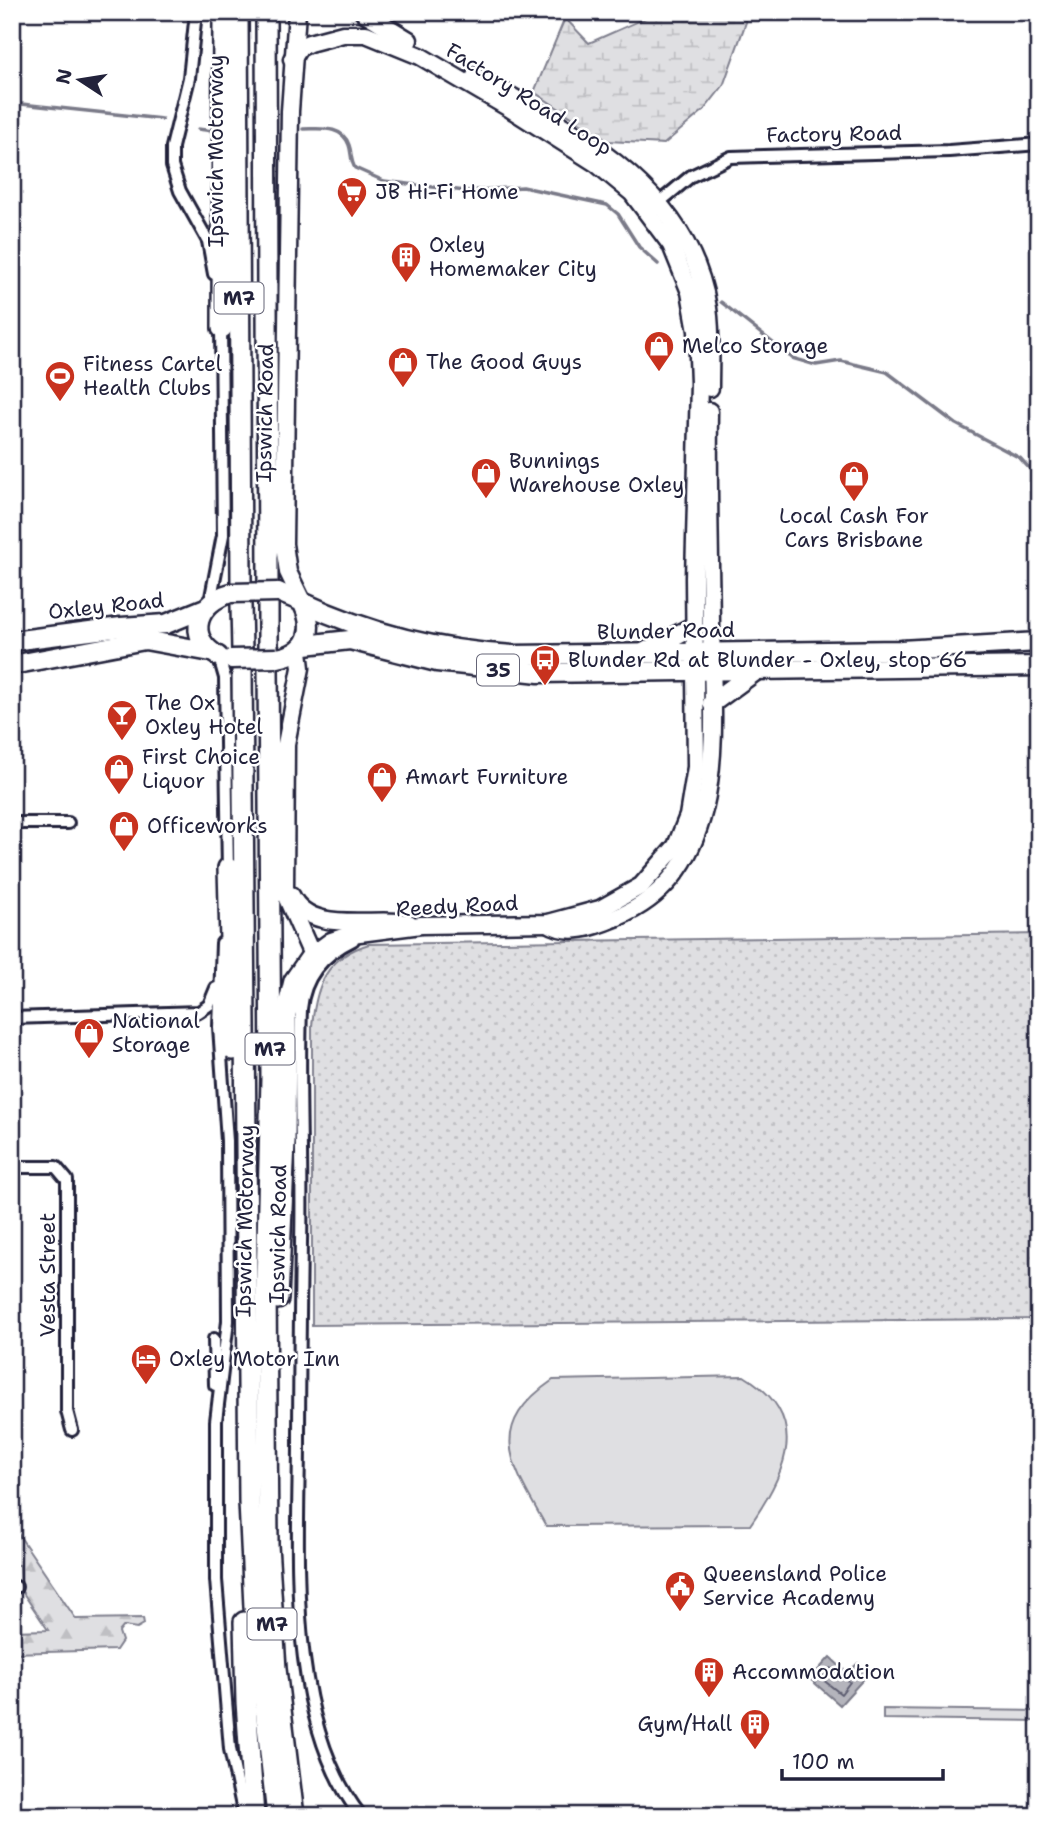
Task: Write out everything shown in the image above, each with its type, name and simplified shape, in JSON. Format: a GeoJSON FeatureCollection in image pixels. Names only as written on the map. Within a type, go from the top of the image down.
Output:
{"type":"FeatureCollection","features":[{"type":"Feature","properties":{"kind":"highway"},"geometry":{"type":"LineString","coordinates":[[222,12],[222,328]]}},
{"type":"Feature","properties":{"kind":"highway","name":"Ipswich Motorway"},"geometry":{"type":"LineString","coordinates":[[238,12],[238,594],[229,657],[245,1093],[252,1580],[277,1816]]}},
{"type":"Feature","properties":{"kind":"highway","name":"Ipswich Motorway"},"geometry":{"type":"LineString","coordinates":[[266,12],[271,593],[271,1078],[266,1287],[267,1431],[274,1642],[294,1816]]}},
{"type":"Feature","properties":{"kind":"highway"},"geometry":{"type":"LineString","coordinates":[[228,868],[230,1011],[235,1080],[245,1093]]}},
{"type":"Feature","properties":{"kind":"highway"},"geometry":{"type":"LineString","coordinates":[[267,1431],[276,1403],[285,1142],[286,1014],[291,986],[314,961]]}},
{"type":"Feature","properties":{"kind":"highway"},"geometry":{"type":"LineString","coordinates":[[252,1580],[244,1614],[246,1702],[254,1816]]}},
{"type":"Feature","properties":{"kind":"main road","name":"Ipswich Road"},"geometry":{"type":"LineString","coordinates":[[297,12],[292,59],[284,544],[288,572],[302,602]]}},
{"type":"Feature","properties":{"kind":"main road","name":"Factory Road Loop"},"geometry":{"type":"LineString","coordinates":[[363,12],[580,137],[622,166],[697,271],[708,308],[703,672]]}},
{"type":"Feature","properties":{"kind":"main road","name":"Factory Road Loop"},"geometry":{"type":"LineString","coordinates":[[292,59],[303,46],[343,33],[366,34],[393,43],[548,131],[653,207],[678,258],[690,292],[697,331],[699,383],[694,627],[703,653]]}},
{"type":"Feature","properties":{"kind":"main road","name":"35"},"geometry":{"type":"LineString","coordinates":[[206,605],[238,594],[271,593],[302,602]]}},
{"type":"Feature","properties":{"kind":"main road"},"geometry":{"type":"LineString","coordinates":[[302,602],[311,622],[302,648],[301,668],[286,744],[287,903],[314,961]]}},
{"type":"Feature","properties":{"kind":"main road","name":"Blunder Road"},"geometry":{"type":"LineString","coordinates":[[302,602],[383,634],[459,651],[531,655],[901,650],[1039,642]]}},
{"type":"Feature","properties":{"kind":"main road"},"geometry":{"type":"LineString","coordinates":[[206,605],[199,631],[229,657]]}},
{"type":"Feature","properties":{"kind":"main road","name":"Oxley Road"},"geometry":{"type":"LineString","coordinates":[[12,641],[97,629],[166,624],[206,605]]}},
{"type":"Feature","properties":{"kind":"main road"},"geometry":{"type":"LineString","coordinates":[[642,654],[694,627]]}},
{"type":"Feature","properties":{"kind":"main road","name":"Oxley Road"},"geometry":{"type":"LineString","coordinates":[[12,665],[145,640],[229,657]]}},
{"type":"Feature","properties":{"kind":"main road","name":"Blunder Road"},"geometry":{"type":"LineString","coordinates":[[302,648],[350,640],[437,662],[512,672],[703,672],[1039,666]]}},
{"type":"Feature","properties":{"kind":"main road","name":"35"},"geometry":{"type":"LineString","coordinates":[[229,657],[271,659],[302,648]]}},
{"type":"Feature","properties":{"kind":"main road"},"geometry":{"type":"LineString","coordinates":[[712,704],[757,670]]}},
{"type":"Feature","properties":{"kind":"main road","name":"Reedy Road"},"geometry":{"type":"LineString","coordinates":[[548,923],[560,931],[577,930],[625,914],[651,897],[681,866],[697,833],[709,792],[713,750],[712,704],[703,672]]}},
{"type":"Feature","properties":{"kind":"main road","name":"Reedy Road"},"geometry":{"type":"LineString","coordinates":[[314,961],[339,937],[421,925],[548,923],[561,918],[585,915],[630,895],[654,875],[676,846],[688,816],[694,788],[703,672]]}},
{"type":"Feature","properties":{"kind":"main road"},"geometry":{"type":"LineString","coordinates":[[286,872],[294,902],[313,918],[383,919],[421,925]]}},
{"type":"Feature","properties":{"kind":"street","name":"Ipswich Road"},"geometry":{"type":"LineString","coordinates":[[196,12],[189,78],[172,146],[172,166],[180,191],[208,241],[222,328],[223,535],[206,605]]}},
{"type":"Feature","properties":{"kind":"street","name":"Factory Road"},"geometry":{"type":"LineString","coordinates":[[653,207],[691,176],[720,159],[731,157],[949,151],[1039,145]]}},
{"type":"Feature","properties":{"kind":"street"},"geometry":{"type":"LineString","coordinates":[[216,1431],[228,1321],[227,1153],[219,1027],[219,977],[228,868],[225,678],[229,657]]}},
{"type":"Feature","properties":{"kind":"street"},"geometry":{"type":"LineString","coordinates":[[12,823],[68,823]]}},
{"type":"Feature","properties":{"kind":"street","name":"Ipswich Road"},"geometry":{"type":"LineString","coordinates":[[314,961],[300,1013],[301,1241],[296,1516],[298,1594],[309,1682],[324,1747],[332,1772],[361,1816]]}},
{"type":"Feature","properties":{"kind":"street"},"geometry":{"type":"LineString","coordinates":[[12,1018],[199,1012],[207,1007],[215,993],[219,977]]}},
{"type":"Feature","properties":{"kind":"street","name":"Vesta Street"},"geometry":{"type":"LineString","coordinates":[[12,1167],[56,1167],[67,1180],[67,1411],[72,1430]]}},
{"type":"Feature","properties":{"kind":"street"},"geometry":{"type":"LineString","coordinates":[[214,1339],[218,1619],[232,1766],[244,1816]]}},
{"type":"Feature","properties":{"kind":"green space"},"geometry":{"type":"Polygon","coordinates":[[[659,12],[740,12],[746,22],[723,86],[704,110],[664,144],[608,141],[534,92],[565,18],[589,43],[659,12]]]}},
{"type":"Feature","properties":{"kind":"green space"},"geometry":{"type":"Polygon","coordinates":[[[1039,934],[1039,1319],[312,1325],[312,1026],[320,985],[326,974],[333,965],[354,950],[369,944],[1039,934]]]}},
{"type":"Feature","properties":{"kind":"green space"},"geometry":{"type":"Polygon","coordinates":[[[744,1376],[765,1392],[779,1409],[786,1427],[782,1465],[774,1485],[750,1525],[546,1526],[515,1467],[511,1432],[518,1415],[531,1398],[553,1380],[744,1376]]]}},
{"type":"Feature","properties":{"kind":"green space"},"geometry":{"type":"Polygon","coordinates":[[[12,1525],[76,1619],[143,1618],[144,1624],[137,1628],[124,1626],[119,1632],[122,1641],[116,1650],[12,1653],[12,1631],[48,1630],[21,1590],[20,1565],[12,1565],[12,1525]]]}},
{"type":"Feature","properties":{"kind":"green space"},"geometry":{"type":"Polygon","coordinates":[[[883,1709],[1039,1711],[1039,1721],[883,1719],[883,1709]]]}},
{"type":"Feature","properties":{"kind":"water"},"geometry":{"type":"Polygon","coordinates":[[[830,1657],[847,1673],[858,1663],[869,1673],[840,1705],[810,1679],[830,1657]]]}},
{"type":"Feature","properties":{"kind":"waterway"},"geometry":{"type":"LineString","coordinates":[[12,103],[162,119]]}},
{"type":"Feature","properties":{"kind":"waterway"},"geometry":{"type":"LineString","coordinates":[[198,129],[213,131]]}},
{"type":"Feature","properties":{"kind":"waterway"},"geometry":{"type":"LineString","coordinates":[[303,129],[323,129],[341,134],[349,145],[355,168],[384,181],[465,191],[523,187],[607,205],[618,214],[639,247],[658,264]]}},
{"type":"Feature","properties":{"kind":"waterway"},"geometry":{"type":"LineString","coordinates":[[721,302],[792,358],[816,365],[841,361],[887,372],[956,424],[1020,458],[1039,479]]}},
{"type":"Feature","properties":{"kind":"place","name":"JB Hi-Fi Home"},"geometry":{"type":"Point","coordinates":[352,219]}},
{"type":"Feature","properties":{"kind":"place","name":"Oxley Homemaker City"},"geometry":{"type":"Point","coordinates":[406,284]}},
{"type":"Feature","properties":{"kind":"place","name":"Melco Storage"},"geometry":{"type":"Point","coordinates":[659,373]}},
{"type":"Feature","properties":{"kind":"place","name":"The Good Guys"},"geometry":{"type":"Point","coordinates":[403,389]}},
{"type":"Feature","properties":{"kind":"place","name":"Fitness Cartel Health Clubs"},"geometry":{"type":"Point","coordinates":[60,403]}},
{"type":"Feature","properties":{"kind":"place","name":"Bunnings Warehouse Oxley"},"geometry":{"type":"Point","coordinates":[486,500]}},
{"type":"Feature","properties":{"kind":"place","name":"Local Cash For Cars Brisbane"},"geometry":{"type":"Point","coordinates":[854,503]}},
{"type":"Feature","properties":{"kind":"place","name":"Blunder Rd at Blunder - Oxley, stop 66"},"geometry":{"type":"Point","coordinates":[545,687]}},
{"type":"Feature","properties":{"kind":"place","name":"The Ox Oxley Hotel"},"geometry":{"type":"Point","coordinates":[122,742]}},
{"type":"Feature","properties":{"kind":"place","name":"First Choice Liquor"},"geometry":{"type":"Point","coordinates":[119,796]}},
{"type":"Feature","properties":{"kind":"place","name":"Amart Furniture"},"geometry":{"type":"Point","coordinates":[382,804]}},
{"type":"Feature","properties":{"kind":"place","name":"Officeworks"},"geometry":{"type":"Point","coordinates":[124,853]}},
{"type":"Feature","properties":{"kind":"place","name":"National Storage"},"geometry":{"type":"Point","coordinates":[89,1060]}},
{"type":"Feature","properties":{"kind":"place","name":"Oxley Motor Inn"},"geometry":{"type":"Point","coordinates":[146,1386]}},
{"type":"Feature","properties":{"kind":"place","name":"Queensland Police Service Academy"},"geometry":{"type":"Point","coordinates":[680,1613]}},
{"type":"Feature","properties":{"kind":"place","name":"Accommodation"},"geometry":{"type":"Point","coordinates":[709,1699]}},
{"type":"Feature","properties":{"kind":"place","name":"Gym/Hall"},"geometry":{"type":"Point","coordinates":[755,1751]}}]}
